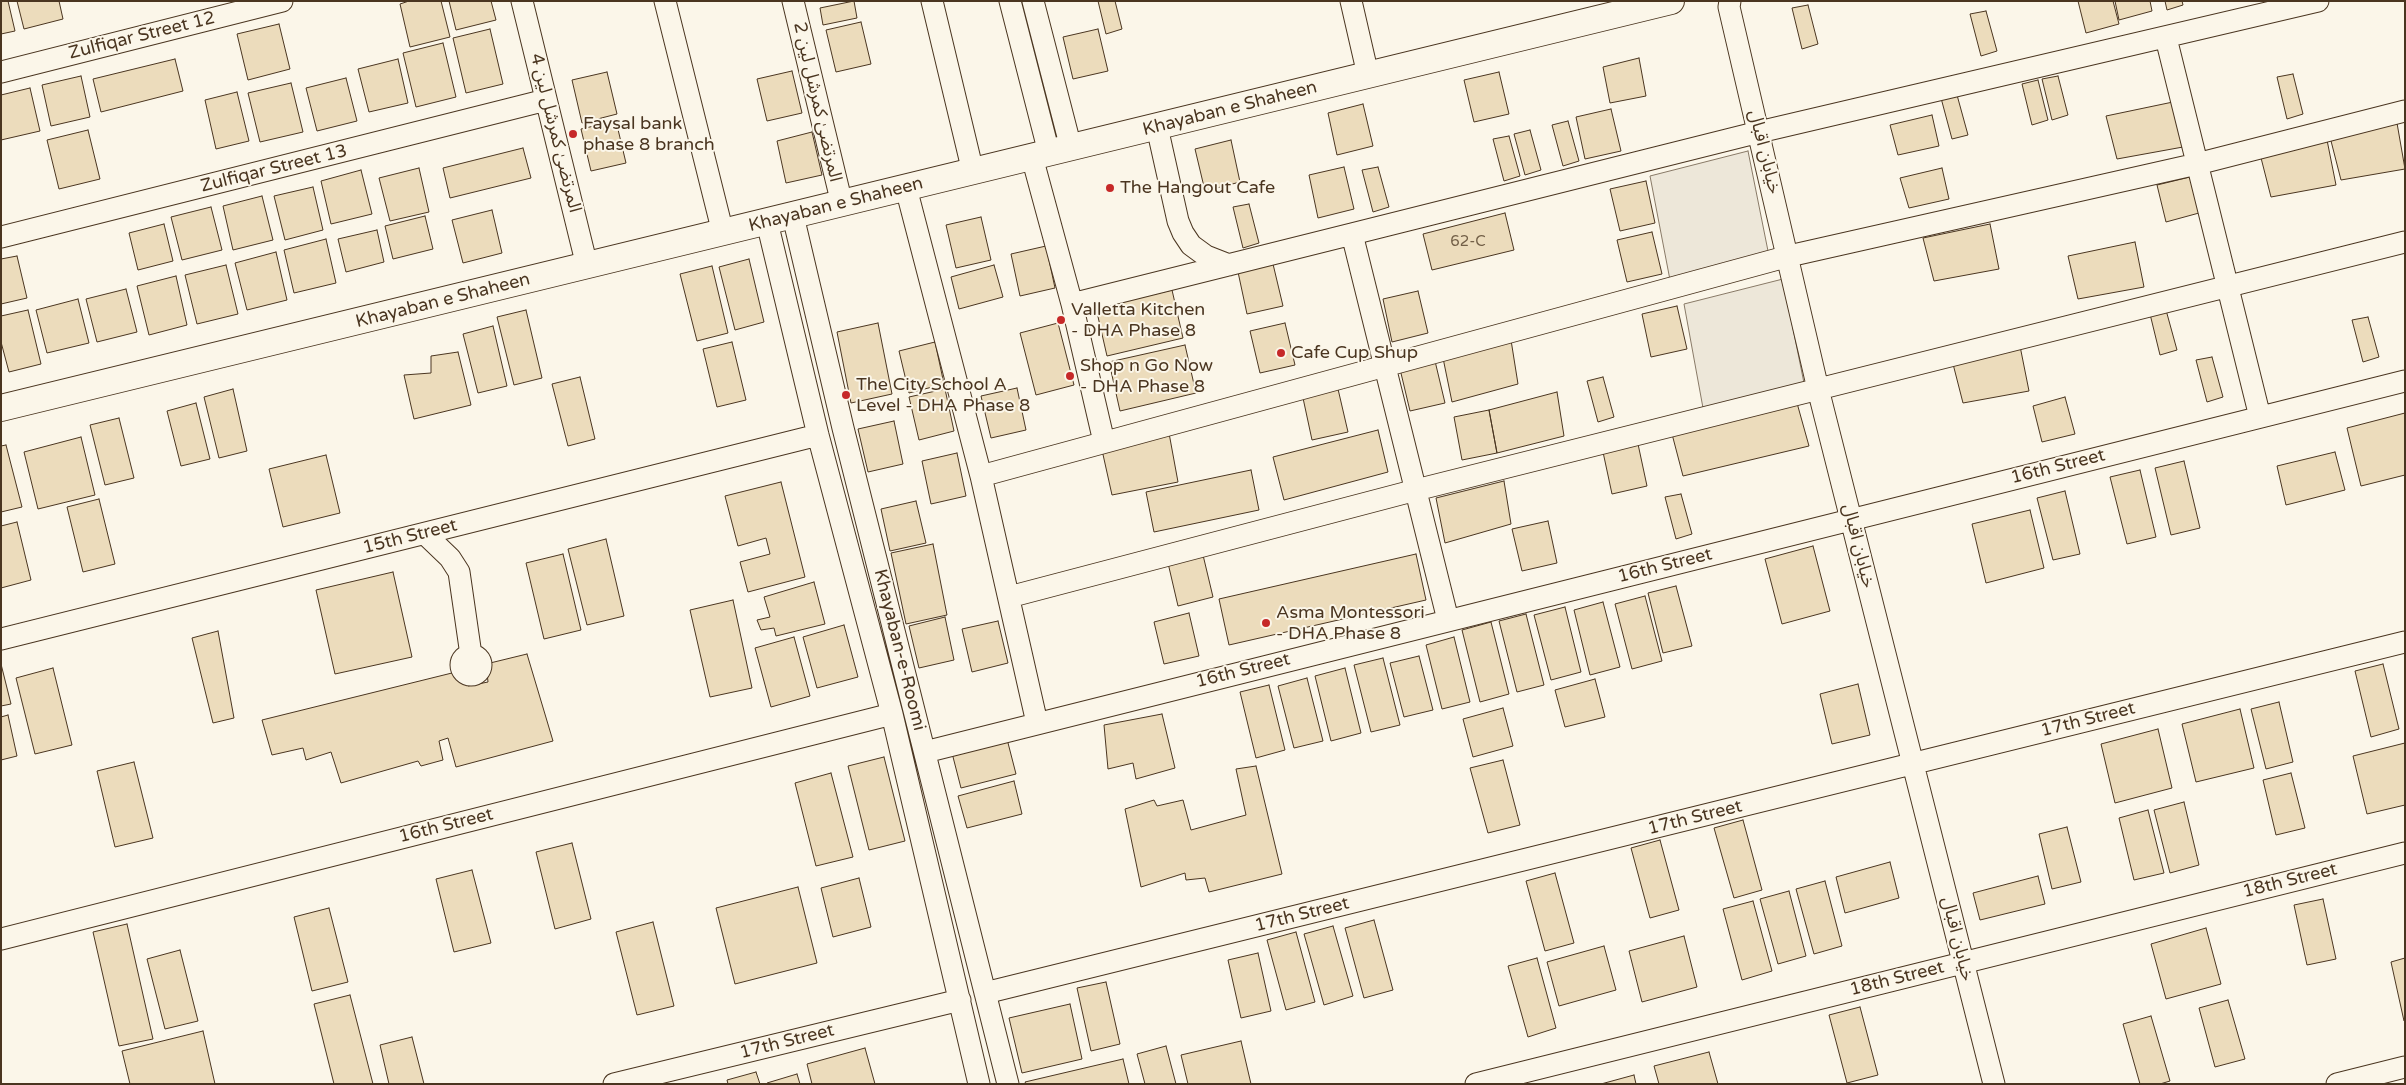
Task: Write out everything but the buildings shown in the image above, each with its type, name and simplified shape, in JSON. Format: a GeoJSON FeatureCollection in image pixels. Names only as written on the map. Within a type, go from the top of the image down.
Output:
{"type":"FeatureCollection","features":[{"type":"Feature","properties":{"kind":"main road","name":"Khayaban e Shaheen"},"geometry":{"type":"LineString","coordinates":[[1,408],[1671,1]]}},
{"type":"Feature","properties":{"kind":"street","name":"Zulfiqar Street 12"},"geometry":{"type":"LineString","coordinates":[[1,72],[282,1]]}},
{"type":"Feature","properties":{"kind":"street","name":"المرتضیٰ کمرشل لین 4"},"geometry":{"type":"LineString","coordinates":[[522,1],[587,266]]}},
{"type":"Feature","properties":{"kind":"street"},"geometry":{"type":"LineString","coordinates":[[665,1],[723,233]]}},
{"type":"Feature","properties":{"kind":"street","name":"المرتضیٰ کمرشل لین 2"},"geometry":{"type":"LineString","coordinates":[[793,1],[842,204]]}},
{"type":"Feature","properties":{"kind":"street"},"geometry":{"type":"LineString","coordinates":[[932,1],[973,172]]}},
{"type":"Feature","properties":{"kind":"street"},"geometry":{"type":"LineString","coordinates":[[1010,1],[1051,153]]}},
{"type":"Feature","properties":{"kind":"street"},"geometry":{"type":"LineString","coordinates":[[1033,1],[1051,153],[1072,304],[1104,442]]}},
{"type":"Feature","properties":{"kind":"street"},"geometry":{"type":"LineString","coordinates":[[1351,1],[1368,75]]}},
{"type":"Feature","properties":{"kind":"street"},"geometry":{"type":"LineString","coordinates":[[1072,304],[1759,132],[2315,2]]}},
{"type":"Feature","properties":{"kind":"street","name":"خیابان اقبال"},"geometry":{"type":"LineString","coordinates":[[1727,3],[1789,256],[1818,389],[1994,1084]]}},
{"type":"Feature","properties":{"kind":"street"},"geometry":{"type":"LineString","coordinates":[[2166,38],[2260,417]]}},
{"type":"Feature","properties":{"kind":"street","name":"Zulfiqar Street 13"},"geometry":{"type":"LineString","coordinates":[[1,237],[546,100]]}},
{"type":"Feature","properties":{"kind":"street"},"geometry":{"type":"LineString","coordinates":[[981,476],[1789,256],[2197,164],[2405,110]]}},
{"type":"Feature","properties":{"kind":"street"},"geometry":{"type":"LineString","coordinates":[[1157,127],[1178,221],[1183,233],[1191,245],[1206,256],[1229,265]]}},
{"type":"Feature","properties":{"kind":"street"},"geometry":{"type":"LineString","coordinates":[[906,188],[981,476],[1038,722]]}},
{"type":"Feature","properties":{"kind":"street","name":"Khayaban-e-Roomi"},"geometry":{"type":"LineString","coordinates":[[793,216],[1008,1084]]}},
{"type":"Feature","properties":{"kind":"street","name":"Khayaban-e-Roomi"},"geometry":{"type":"LineString","coordinates":[[767,222],[818,435],[892,714],[979,1084]]}},
{"type":"Feature","properties":{"kind":"street"},"geometry":{"type":"LineString","coordinates":[[1352,234],[1448,620]]}},
{"type":"Feature","properties":{"kind":"street"},"geometry":{"type":"LineString","coordinates":[[1008,597],[1416,490],[2228,288],[2405,242]]}},
{"type":"Feature","properties":{"kind":"street","name":"16th Street"},"geometry":{"type":"LineString","coordinates":[[925,752],[1038,722],[2405,380]]}},
{"type":"Feature","properties":{"kind":"street","name":"15th Street"},"geometry":{"type":"LineString","coordinates":[[1,639],[818,435]]}},
{"type":"Feature","properties":{"kind":"street"},"geometry":{"type":"LineString","coordinates":[[425,534],[450,558],[459,572],[471,655]]}},
{"type":"Feature","properties":{"kind":"street","name":"17th Street"},"geometry":{"type":"LineString","coordinates":[[985,993],[2405,642]]}},
{"type":"Feature","properties":{"kind":"street","name":"16th Street"},"geometry":{"type":"LineString","coordinates":[[1,939],[892,714]]}},
{"type":"Feature","properties":{"kind":"street","name":"18th Street"},"geometry":{"type":"LineString","coordinates":[[1476,1084],[2405,853]]}},
{"type":"Feature","properties":{"kind":"street","name":"17th Street"},"geometry":{"type":"LineString","coordinates":[[614,1084],[960,1000]]}},
{"type":"Feature","properties":{"kind":"street"},"geometry":{"type":"LineString","coordinates":[[2337,1084],[2405,1067]]}},
{"type":"Feature","properties":{"kind":"shaded area"},"geometry":{"type":"Polygon","coordinates":[[[1748,151],[1769,256],[1670,280],[1650,176],[1748,151]]]}},
{"type":"Feature","properties":{"kind":"shaded area"},"geometry":{"type":"Polygon","coordinates":[[[1783,279],[1804,383],[1703,408],[1684,304],[1783,279]]]}},
{"type":"Feature","properties":{"kind":"place","name":"Faysal bank phase 8 branch"},"geometry":{"type":"Point","coordinates":[573,134]}},
{"type":"Feature","properties":{"kind":"place","name":"The Hangout Cafe"},"geometry":{"type":"Point","coordinates":[1110,188]}},
{"type":"Feature","properties":{"kind":"place","name":"Valletta Kitchen - DHA Phase 8"},"geometry":{"type":"Point","coordinates":[1061,320]}},
{"type":"Feature","properties":{"kind":"place","name":"Cafe Cup Shup"},"geometry":{"type":"Point","coordinates":[1281,353]}},
{"type":"Feature","properties":{"kind":"place","name":"Shop n Go Now - DHA Phase 8"},"geometry":{"type":"Point","coordinates":[1070,376]}},
{"type":"Feature","properties":{"kind":"place","name":"The City School A Level - DHA Phase 8"},"geometry":{"type":"Point","coordinates":[846,395]}},
{"type":"Feature","properties":{"kind":"place","name":"Asma Montessori - DHA Phase 8"},"geometry":{"type":"Point","coordinates":[1266,623]}}]}
